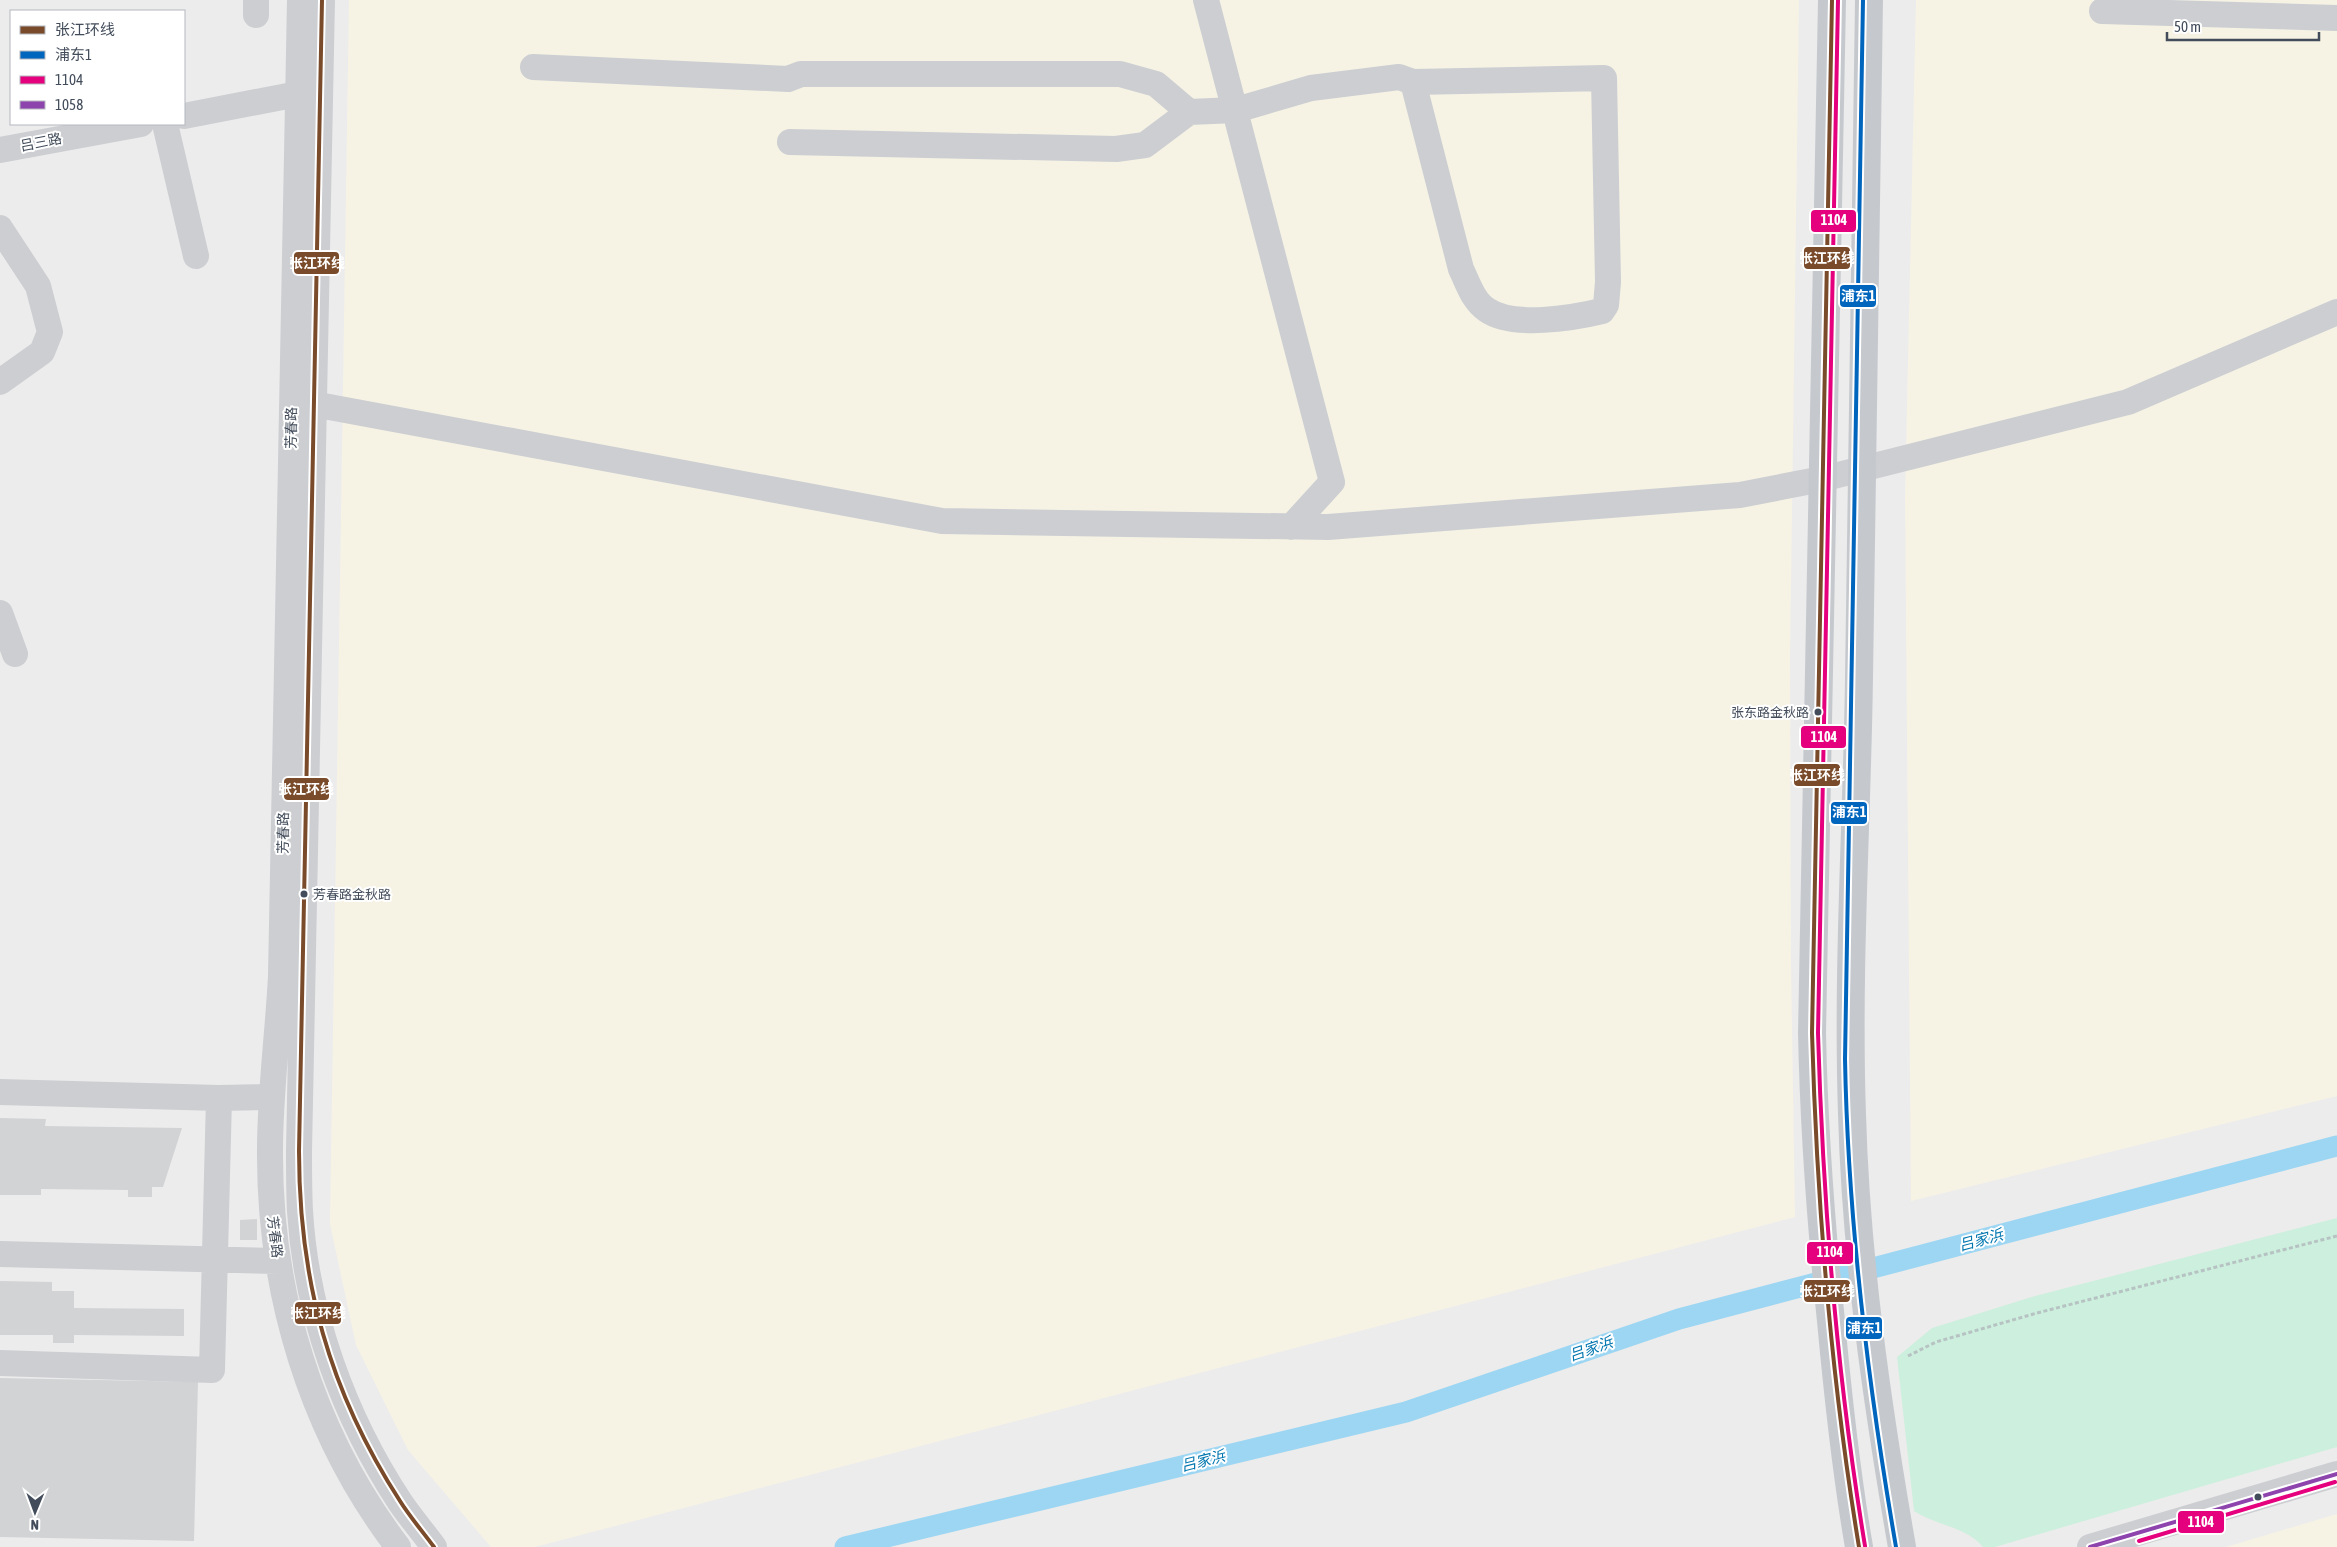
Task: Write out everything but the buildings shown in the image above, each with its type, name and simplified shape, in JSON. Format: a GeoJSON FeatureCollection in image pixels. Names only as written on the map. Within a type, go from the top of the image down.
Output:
{"type":"FeatureCollection","features":[{"type":"Feature","properties":{"kind":"main road"},"geometry":{"type":"LineString","coordinates":[[1832,0],[1812,1024],[1814,1120],[1819,1205],[1845,1463],[1859,1547]]}},
{"type":"Feature","properties":{"kind":"main road"},"geometry":{"type":"LineString","coordinates":[[1869,0],[1860,470],[1859,682],[1850,1024],[1852,1118],[1857,1195],[1872,1352],[1902,1547]]}},
{"type":"Feature","properties":{"kind":"street","name":"芳春路"},"geometry":{"type":"LineString","coordinates":[[300,0],[280,976],[271,1097],[271,1214],[278,1261],[293,1333],[313,1397],[342,1460],[376,1518],[398,1547]]}},
{"type":"Feature","properties":{"kind":"street","name":"芳春路"},"geometry":{"type":"LineString","coordinates":[[322,0],[299,1151],[300,1212],[308,1272],[321,1325],[340,1386],[372,1454],[400,1502],[434,1547]]}},
{"type":"Feature","properties":{"kind":"street"},"geometry":{"type":"LineString","coordinates":[[1206,0],[1332,482],[1291,527]]}},
{"type":"Feature","properties":{"kind":"street"},"geometry":{"type":"LineString","coordinates":[[2102,11],[2337,18]]}},
{"type":"Feature","properties":{"kind":"street"},"geometry":{"type":"LineString","coordinates":[[533,67],[788,79],[801,74],[1120,74],[1156,84],[1189,112]]}},
{"type":"Feature","properties":{"kind":"street"},"geometry":{"type":"LineString","coordinates":[[790,142],[1116,150],[1145,145],[1189,112],[1236,110],[1311,88],[1399,77],[1412,82],[1604,78],[1608,282],[1606,305],[1602,311],[1558,318],[1508,317],[1488,311],[1474,297],[1461,269],[1412,82]]}},
{"type":"Feature","properties":{"kind":"street"},"geometry":{"type":"LineString","coordinates":[[185,116],[298,94]]}},
{"type":"Feature","properties":{"kind":"street","name":"吕三路"},"geometry":{"type":"LineString","coordinates":[[0,150],[136,125]]}},
{"type":"Feature","properties":{"kind":"street"},"geometry":{"type":"LineString","coordinates":[[165,125],[196,256]]}},
{"type":"Feature","properties":{"kind":"street"},"geometry":{"type":"LineString","coordinates":[[0,228],[38,286],[50,332],[42,352],[0,382]]}},
{"type":"Feature","properties":{"kind":"street"},"geometry":{"type":"LineString","coordinates":[[313,404],[942,521],[1328,527],[1740,495],[1822,479],[2128,402],[2337,313]]}},
{"type":"Feature","properties":{"kind":"street"},"geometry":{"type":"LineString","coordinates":[[0,613],[15,654]]}},
{"type":"Feature","properties":{"kind":"street"},"geometry":{"type":"LineString","coordinates":[[0,1092],[219,1098],[271,1097]]}},
{"type":"Feature","properties":{"kind":"street"},"geometry":{"type":"LineString","coordinates":[[0,1363],[212,1370],[219,1098]]}},
{"type":"Feature","properties":{"kind":"street"},"geometry":{"type":"LineString","coordinates":[[0,1254],[278,1261]]}},
{"type":"Feature","properties":{"kind":"street"},"geometry":{"type":"LineString","coordinates":[[2090,1547],[2337,1474]]}},
{"type":"Feature","properties":{"kind":"street"},"geometry":{"type":"LineString","coordinates":[[2141,1547],[2337,1488]]}},
{"type":"Feature","properties":{"kind":"path"},"geometry":{"type":"LineString","coordinates":[[1908,1356],[1936,1342],[2037,1313],[2337,1236]]}},
{"type":"Feature","properties":{"kind":"shaded area"},"geometry":{"type":"Polygon","coordinates":[[[349,0],[1799,0],[1790,657],[1791,967],[1795,1217],[535,1547],[491,1547],[408,1450],[356,1345],[330,1224],[349,0]]]}},
{"type":"Feature","properties":{"kind":"shaded area"},"geometry":{"type":"Polygon","coordinates":[[[1916,0],[2337,0],[2337,1096],[1911,1201],[1905,497],[1916,0]]]}},
{"type":"Feature","properties":{"kind":"shaded area"},"geometry":{"type":"Polygon","coordinates":[[[2337,1514],[2337,1547],[2226,1547],[2337,1514]]]}},
{"type":"Feature","properties":{"kind":"green space"},"geometry":{"type":"Polygon","coordinates":[[[2337,1218],[2337,1447],[1995,1547],[1983,1547],[1976,1540],[1959,1530],[1914,1511],[1897,1357],[1932,1328],[2035,1296],[2337,1218]]]}},
{"type":"Feature","properties":{"kind":"waterway","name":"吕家浜"},"geometry":{"type":"LineString","coordinates":[[845,1547],[1406,1412],[1679,1319],[2337,1146]]}},
{"type":"Feature","properties":{"kind":"transit line","name":"张江环线"},"geometry":{"type":"LineString","coordinates":[[322,0],[299,1151],[300,1199],[312,1290],[323,1334],[337,1376],[354,1418],[375,1460],[404,1507],[434,1547]]}},
{"type":"Feature","properties":{"kind":"transit line","name":"张江环线"},"geometry":{"type":"LineString","coordinates":[[1832,0],[1812,1033],[1814,1098],[1827,1291],[1841,1420],[1859,1547]]}},
{"type":"Feature","properties":{"kind":"transit line","name":"1104"},"geometry":{"type":"LineString","coordinates":[[1838,0],[1818,1033],[1820,1097],[1833,1290],[1839,1355],[1865,1546]]}},
{"type":"Feature","properties":{"kind":"transit line","name":"浦东1"},"geometry":{"type":"LineString","coordinates":[[1863,0],[1845,1059],[1850,1182],[1861,1304],[1868,1365],[1896,1547]]}},
{"type":"Feature","properties":{"kind":"transit line","name":"1058"},"geometry":{"type":"LineString","coordinates":[[2090,1547],[2337,1474]]}},
{"type":"Feature","properties":{"kind":"transit line","name":"1104"},"geometry":{"type":"LineString","coordinates":[[2139,1541],[2335,1482]]}},
{"type":"Feature","properties":{"kind":"place","name":"张东路金秋路"},"geometry":{"type":"Point","coordinates":[1818,712]}},
{"type":"Feature","properties":{"kind":"place","name":"芳春路金秋路"},"geometry":{"type":"Point","coordinates":[304,894]}}]}
